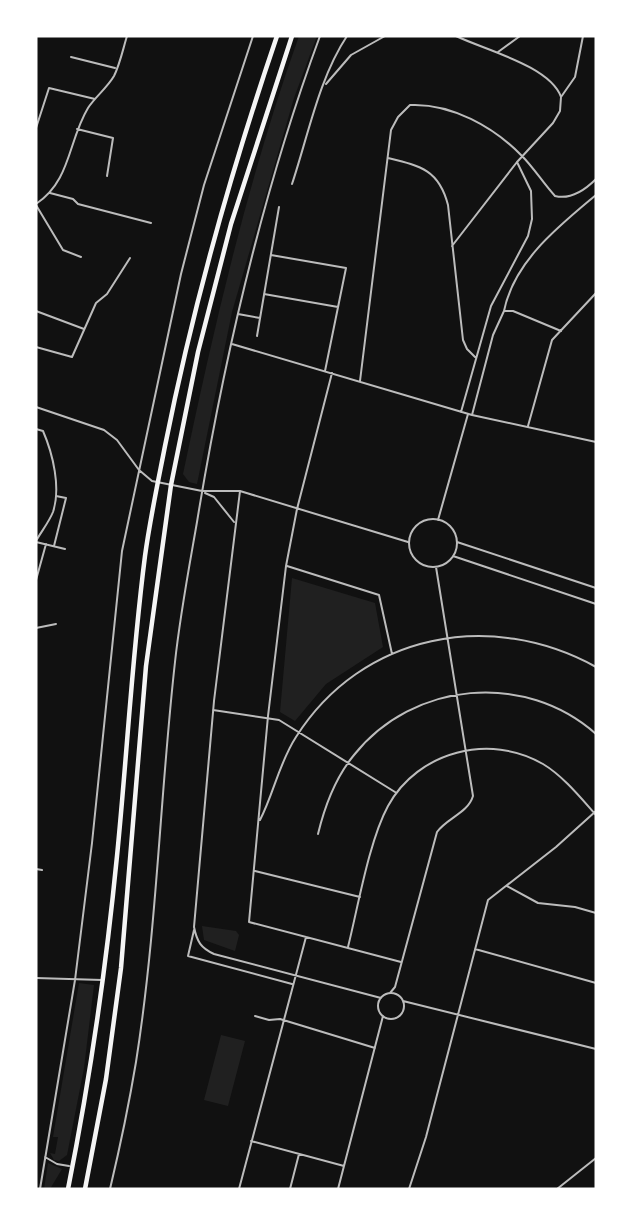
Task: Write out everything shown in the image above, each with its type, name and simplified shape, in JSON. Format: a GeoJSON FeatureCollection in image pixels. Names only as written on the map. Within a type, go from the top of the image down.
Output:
{"type":"FeatureCollection","features":[{"type":"Feature","properties":{"kind":"highway"},"geometry":{"type":"LineString","coordinates":[[68,1189],[91,1075],[103,980],[145,554],[184,348],[218,217],[278,36]]}},
{"type":"Feature","properties":{"kind":"highway"},"geometry":{"type":"LineString","coordinates":[[85,1189],[106,1079],[121,968],[146,666],[171,485],[198,352],[231,224],[292,36]]}},
{"type":"Feature","properties":{"kind":"street"},"geometry":{"type":"LineString","coordinates":[[81,256],[63,250],[36,204],[59,182],[70,159],[77,129],[95,99],[113,76],[127,36]]}},
{"type":"Feature","properties":{"kind":"street"},"geometry":{"type":"LineString","coordinates":[[40,1189],[75,980],[92,843],[122,551],[181,274],[201,196],[253,36]]}},
{"type":"Feature","properties":{"kind":"street"},"geometry":{"type":"LineString","coordinates":[[110,1189],[136,1062],[156,880],[175,663],[202,492],[238,314],[267,199],[320,36]]}},
{"type":"Feature","properties":{"kind":"street"},"geometry":{"type":"LineString","coordinates":[[292,184],[323,89],[347,36]]}},
{"type":"Feature","properties":{"kind":"street"},"geometry":{"type":"LineString","coordinates":[[323,89],[351,55],[385,36]]}},
{"type":"Feature","properties":{"kind":"street"},"geometry":{"type":"LineString","coordinates":[[452,246],[517,162],[554,123],[560,111],[561,97],[557,86],[540,73],[497,52],[456,36]]}},
{"type":"Feature","properties":{"kind":"street"},"geometry":{"type":"LineString","coordinates":[[497,52],[520,36]]}},
{"type":"Feature","properties":{"kind":"street"},"geometry":{"type":"LineString","coordinates":[[561,97],[575,77],[583,36]]}},
{"type":"Feature","properties":{"kind":"street"},"geometry":{"type":"LineString","coordinates":[[71,57],[116,68]]}},
{"type":"Feature","properties":{"kind":"street"},"geometry":{"type":"LineString","coordinates":[[36,128],[49,88],[95,99]]}},
{"type":"Feature","properties":{"kind":"street"},"geometry":{"type":"LineString","coordinates":[[360,381],[392,130],[398,117],[410,105],[426,104],[457,113],[494,132],[522,156],[555,196],[581,193],[596,179]]}},
{"type":"Feature","properties":{"kind":"street"},"geometry":{"type":"LineString","coordinates":[[77,129],[113,138],[107,176]]}},
{"type":"Feature","properties":{"kind":"street"},"geometry":{"type":"LineString","coordinates":[[388,158],[413,164],[439,180],[448,205],[464,340],[466,349],[475,357]]}},
{"type":"Feature","properties":{"kind":"street"},"geometry":{"type":"LineString","coordinates":[[461,412],[491,306],[528,236],[532,219],[531,191],[517,162]]}},
{"type":"Feature","properties":{"kind":"street"},"geometry":{"type":"LineString","coordinates":[[50,193],[73,199],[78,204],[151,223]]}},
{"type":"Feature","properties":{"kind":"street"},"geometry":{"type":"LineString","coordinates":[[472,415],[493,335],[513,283],[524,266],[566,220],[596,195]]}},
{"type":"Feature","properties":{"kind":"street"},"geometry":{"type":"LineString","coordinates":[[257,336],[279,207]]}},
{"type":"Feature","properties":{"kind":"street"},"geometry":{"type":"LineString","coordinates":[[271,255],[346,268],[325,371]]}},
{"type":"Feature","properties":{"kind":"street"},"geometry":{"type":"LineString","coordinates":[[36,347],[72,357],[96,303],[107,294],[130,258]]}},
{"type":"Feature","properties":{"kind":"street"},"geometry":{"type":"LineString","coordinates":[[528,426],[552,340],[596,293]]}},
{"type":"Feature","properties":{"kind":"street"},"geometry":{"type":"LineString","coordinates":[[264,294],[339,307]]}},
{"type":"Feature","properties":{"kind":"street"},"geometry":{"type":"LineString","coordinates":[[36,311],[84,329]]}},
{"type":"Feature","properties":{"kind":"street"},"geometry":{"type":"LineString","coordinates":[[504,311],[513,311],[561,331]]}},
{"type":"Feature","properties":{"kind":"street"},"geometry":{"type":"LineString","coordinates":[[238,314],[260,318]]}},
{"type":"Feature","properties":{"kind":"street"},"geometry":{"type":"LineString","coordinates":[[232,344],[468,414],[596,442]]}},
{"type":"Feature","properties":{"kind":"street"},"geometry":{"type":"LineString","coordinates":[[332,373],[297,509],[286,566],[268,716],[249,922],[401,962]]}},
{"type":"Feature","properties":{"kind":"street"},"geometry":{"type":"LineString","coordinates":[[36,407],[104,430],[117,440],[139,470],[152,481],[202,492],[214,497],[235,523]]}},
{"type":"Feature","properties":{"kind":"street"},"geometry":{"type":"LineString","coordinates":[[438,520],[468,414]]}},
{"type":"Feature","properties":{"kind":"street"},"geometry":{"type":"LineString","coordinates":[[36,429],[42,431],[48,444],[56,495],[52,513],[36,542],[66,549]]}},
{"type":"Feature","properties":{"kind":"street"},"geometry":{"type":"LineString","coordinates":[[202,492],[240,491],[408,542]]}},
{"type":"Feature","properties":{"kind":"street"},"geometry":{"type":"LineString","coordinates":[[240,491],[213,710],[194,927],[188,957],[293,985]]}},
{"type":"Feature","properties":{"kind":"street"},"geometry":{"type":"LineString","coordinates":[[54,546],[66,498],[56,495]]}},
{"type":"Feature","properties":{"kind":"street"},"geometry":{"type":"LineString","coordinates":[[432,519],[438,520],[449,526],[457,542],[453,556],[445,564],[436,567],[419,563],[410,552],[408,542],[411,531],[419,524],[432,519]]}},
{"type":"Feature","properties":{"kind":"street"},"geometry":{"type":"LineString","coordinates":[[457,542],[596,588]]}},
{"type":"Feature","properties":{"kind":"street"},"geometry":{"type":"LineString","coordinates":[[36,580],[46,544]]}},
{"type":"Feature","properties":{"kind":"street"},"geometry":{"type":"LineString","coordinates":[[453,556],[596,604]]}},
{"type":"Feature","properties":{"kind":"street"},"geometry":{"type":"LineString","coordinates":[[286,566],[379,595],[392,654]]}},
{"type":"Feature","properties":{"kind":"street"},"geometry":{"type":"LineString","coordinates":[[403,1001],[404,1007],[399,1016],[390,1019],[383,1016],[378,1007],[381,998],[395,987],[437,832],[446,822],[471,804],[472,788],[436,567]]}},
{"type":"Feature","properties":{"kind":"street"},"geometry":{"type":"LineString","coordinates":[[36,628],[57,624]]}},
{"type":"Feature","properties":{"kind":"street"},"geometry":{"type":"LineString","coordinates":[[260,822],[283,760],[299,733],[327,699],[346,682],[392,654],[412,645],[449,637],[513,637],[537,642],[596,667]]}},
{"type":"Feature","properties":{"kind":"street"},"geometry":{"type":"LineString","coordinates":[[318,834],[333,788],[349,761],[366,741],[396,717],[431,700],[457,694],[488,692],[526,697],[562,710],[596,734]]}},
{"type":"Feature","properties":{"kind":"street"},"geometry":{"type":"LineString","coordinates":[[213,710],[268,716],[279,720],[349,761],[396,793]]}},
{"type":"Feature","properties":{"kind":"street"},"geometry":{"type":"LineString","coordinates":[[348,948],[378,827],[396,793],[424,767],[447,755],[466,750],[497,749],[534,760],[561,778],[595,813],[488,900],[426,1137],[409,1189]]}},
{"type":"Feature","properties":{"kind":"street"},"geometry":{"type":"LineString","coordinates":[[36,869],[42,870]]}},
{"type":"Feature","properties":{"kind":"street"},"geometry":{"type":"LineString","coordinates":[[254,871],[360,897]]}},
{"type":"Feature","properties":{"kind":"street"},"geometry":{"type":"LineString","coordinates":[[507,886],[538,903],[575,907],[596,913]]}},
{"type":"Feature","properties":{"kind":"street"},"geometry":{"type":"LineString","coordinates":[[194,927],[196,940],[204,949],[381,998]]}},
{"type":"Feature","properties":{"kind":"street"},"geometry":{"type":"LineString","coordinates":[[239,1189],[306,936]]}},
{"type":"Feature","properties":{"kind":"street"},"geometry":{"type":"LineString","coordinates":[[475,949],[596,983]]}},
{"type":"Feature","properties":{"kind":"street"},"geometry":{"type":"LineString","coordinates":[[36,978],[103,980]]}},
{"type":"Feature","properties":{"kind":"street"},"geometry":{"type":"LineString","coordinates":[[390,993],[396,994],[403,1001],[596,1049]]}},
{"type":"Feature","properties":{"kind":"street"},"geometry":{"type":"LineString","coordinates":[[255,1016],[269,1020],[284,1020],[375,1048]]}},
{"type":"Feature","properties":{"kind":"street"},"geometry":{"type":"LineString","coordinates":[[338,1189],[383,1016]]}},
{"type":"Feature","properties":{"kind":"street"},"geometry":{"type":"LineString","coordinates":[[251,1141],[344,1167]]}},
{"type":"Feature","properties":{"kind":"street"},"geometry":{"type":"LineString","coordinates":[[290,1189],[299,1154]]}},
{"type":"Feature","properties":{"kind":"street"},"geometry":{"type":"LineString","coordinates":[[45,1157],[57,1164],[69,1166]]}},
{"type":"Feature","properties":{"kind":"street"},"geometry":{"type":"LineString","coordinates":[[557,1189],[596,1158]]}},
{"type":"Feature","properties":{"kind":"shaded area"},"geometry":{"type":"Polygon","coordinates":[[[299,36],[317,36],[294,98],[232,312],[197,484],[189,482],[183,474],[207,363],[248,198],[299,36]]]}},
{"type":"Feature","properties":{"kind":"shaded area"},"geometry":{"type":"Polygon","coordinates":[[[292,578],[375,603],[383,647],[326,684],[295,721],[280,712],[292,578]]]}},
{"type":"Feature","properties":{"kind":"shaded area"},"geometry":{"type":"Polygon","coordinates":[[[202,926],[236,931],[239,935],[235,951],[204,940],[202,926]]]}},
{"type":"Feature","properties":{"kind":"shaded area"},"geometry":{"type":"Polygon","coordinates":[[[79,983],[94,985],[84,1068],[67,1155],[59,1161],[54,1160],[50,1153],[55,1154],[58,1137],[53,1137],[79,983]]]}},
{"type":"Feature","properties":{"kind":"shaded area"},"geometry":{"type":"Polygon","coordinates":[[[221,1035],[245,1041],[228,1106],[204,1100],[221,1035]]]}},
{"type":"Feature","properties":{"kind":"shaded area"},"geometry":{"type":"Polygon","coordinates":[[[48,1163],[62,1169],[50,1189],[44,1189],[48,1163]]]}}]}
